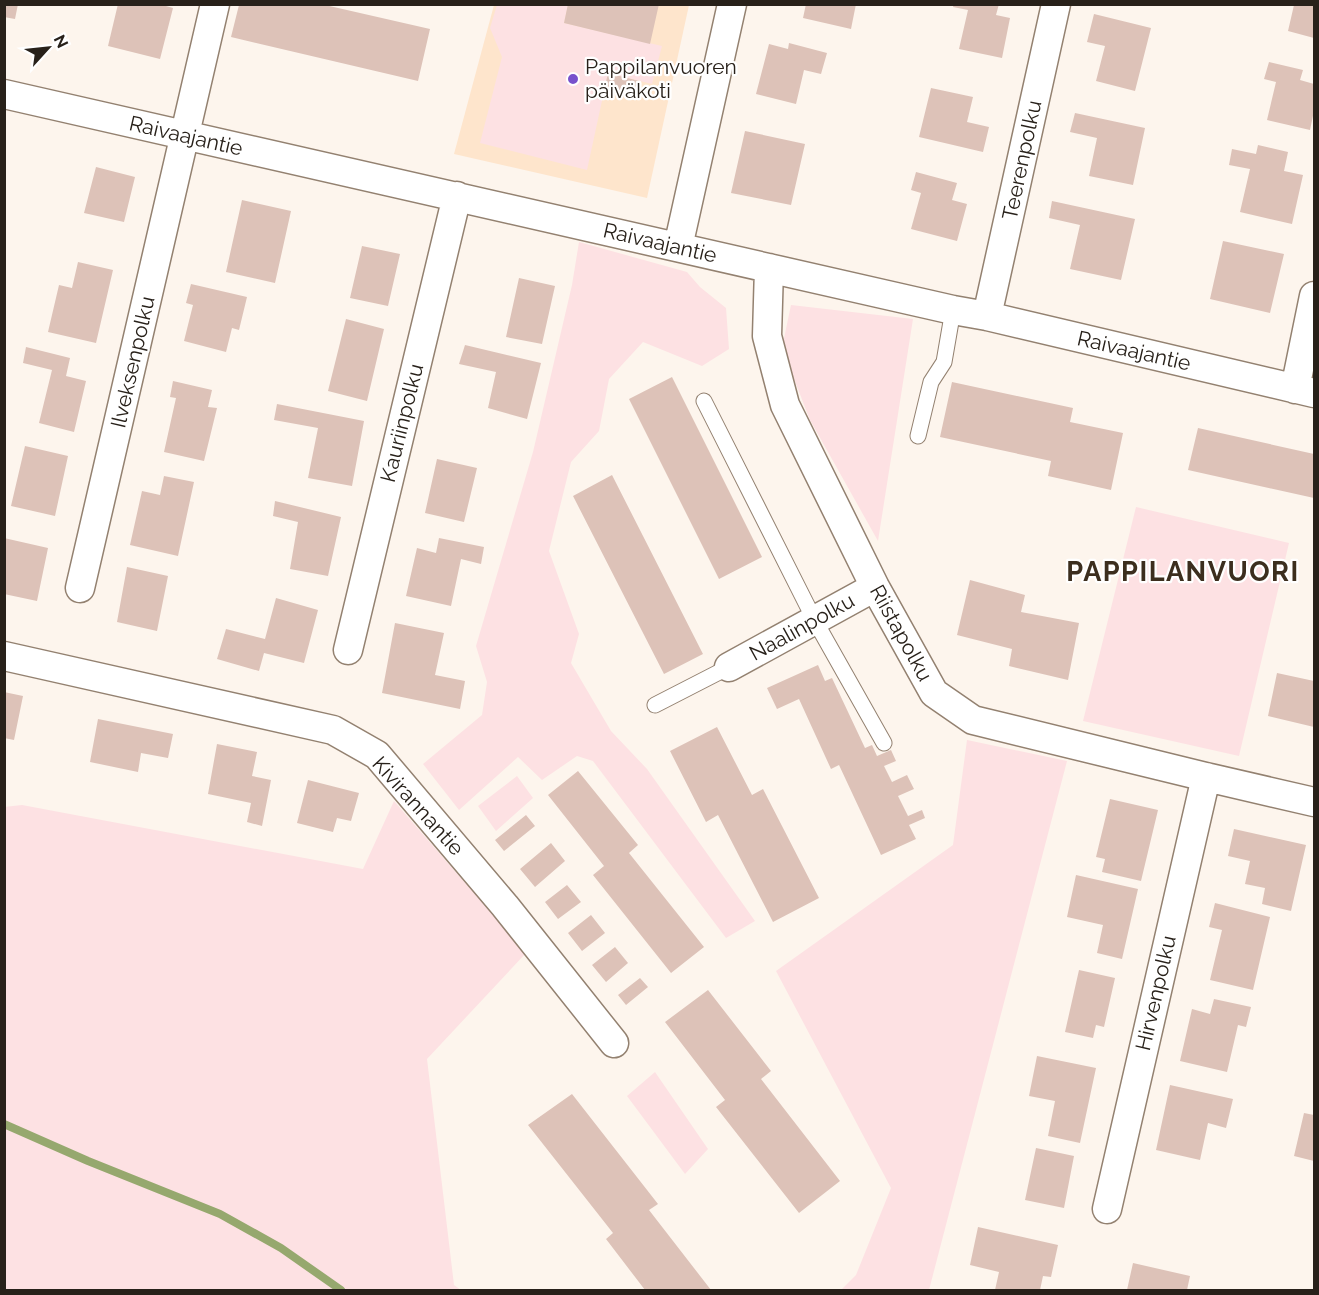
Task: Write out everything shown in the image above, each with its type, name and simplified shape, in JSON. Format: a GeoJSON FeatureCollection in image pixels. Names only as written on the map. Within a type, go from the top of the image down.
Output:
{"type":"FeatureCollection","features":[{"type":"Feature","properties":{"kind":"street","name":"Ilveksenpolku"},"geometry":{"type":"LineString","coordinates":[[80,588],[215,4]]}},
{"type":"Feature","properties":{"kind":"street"},"geometry":{"type":"LineString","coordinates":[[678,247],[732,4]]}},
{"type":"Feature","properties":{"kind":"street","name":"Teerenpolku"},"geometry":{"type":"LineString","coordinates":[[987,316],[1056,4]]}},
{"type":"Feature","properties":{"kind":"street","name":"Raivaajantie"},"geometry":{"type":"LineString","coordinates":[[4,94],[987,316],[1305,391]]}},
{"type":"Feature","properties":{"kind":"street","name":"Kauriinpolku"},"geometry":{"type":"LineString","coordinates":[[348,650],[457,196]]}},
{"type":"Feature","properties":{"kind":"street","name":"Riistapolku"},"geometry":{"type":"LineString","coordinates":[[769,268],[767,336],[784,405],[875,587],[934,693],[973,720],[1314,802]]}},
{"type":"Feature","properties":{"kind":"street"},"geometry":{"type":"LineString","coordinates":[[1305,391],[1314,296]]}},
{"type":"Feature","properties":{"kind":"street","name":"Naalinpolku"},"geometry":{"type":"LineString","coordinates":[[729,667],[875,587]]}},
{"type":"Feature","properties":{"kind":"street","name":"Kivirannantie"},"geometry":{"type":"LineString","coordinates":[[4,656],[333,730],[377,755],[505,906],[614,1043]]}},
{"type":"Feature","properties":{"kind":"street","name":"Hirvenpolku"},"geometry":{"type":"LineString","coordinates":[[1107,1209],[1206,777]]}},
{"type":"Feature","properties":{"kind":"lane"},"geometry":{"type":"LineString","coordinates":[[918,436],[931,382],[944,362],[953,310]]}},
{"type":"Feature","properties":{"kind":"lane"},"geometry":{"type":"LineString","coordinates":[[704,401],[814,619],[884,743]]}},
{"type":"Feature","properties":{"kind":"lane"},"geometry":{"type":"LineString","coordinates":[[655,705],[729,667]]}},
{"type":"Feature","properties":{"kind":"shaded area","name":"Pappilanvuoren päiväkoti"},"geometry":{"type":"Polygon","coordinates":[[[494,5],[689,5],[647,198],[454,154],[494,5]]]}},
{"type":"Feature","properties":{"kind":"shaded area"},"geometry":{"type":"Polygon","coordinates":[[[497,5],[568,5],[564,23],[662,46],[652,84],[608,73],[587,170],[480,143],[502,57],[490,28],[497,5]]]}},
{"type":"Feature","properties":{"kind":"shaded area"},"geometry":{"type":"Polygon","coordinates":[[[579,242],[687,272],[700,287],[726,308],[729,349],[702,366],[643,342],[609,379],[599,431],[571,462],[549,551],[579,634],[571,663],[611,731],[647,769],[755,921],[726,938],[593,761],[577,756],[542,780],[518,757],[459,810],[423,764],[482,715],[487,682],[476,646],[533,452],[572,285],[579,242]]]}},
{"type":"Feature","properties":{"kind":"shaded area"},"geometry":{"type":"Polygon","coordinates":[[[791,305],[913,319],[878,541],[810,420],[782,348],[791,305]]]}},
{"type":"Feature","properties":{"kind":"shaded area"},"geometry":{"type":"Polygon","coordinates":[[[1136,507],[1289,543],[1239,756],[1083,721],[1136,507]]]}},
{"type":"Feature","properties":{"kind":"shaded area"},"geometry":{"type":"Polygon","coordinates":[[[967,740],[1067,761],[929,1290],[841,1290],[856,1275],[891,1188],[776,971],[953,845],[967,740]]]}},
{"type":"Feature","properties":{"kind":"shaded area"},"geometry":{"type":"Polygon","coordinates":[[[517,776],[533,798],[496,831],[478,806],[517,776]]]}},
{"type":"Feature","properties":{"kind":"shaded area"},"geometry":{"type":"Polygon","coordinates":[[[394,801],[526,953],[427,1059],[454,1285],[461,1290],[5,1290],[4,807],[22,805],[363,869],[394,801]]]}},
{"type":"Feature","properties":{"kind":"shaded area"},"geometry":{"type":"Polygon","coordinates":[[[655,1072],[708,1149],[685,1174],[627,1096],[655,1072]]]}},
{"type":"Feature","properties":{"kind":"building"},"geometry":{"type":"Polygon","coordinates":[[[4,4],[18,4],[15,19],[4,17],[4,4]]]}},
{"type":"Feature","properties":{"kind":"building"},"geometry":{"type":"Polygon","coordinates":[[[118,4],[159,4],[173,8],[160,59],[108,46],[118,4]]]}},
{"type":"Feature","properties":{"kind":"building"},"geometry":{"type":"Polygon","coordinates":[[[568,4],[659,4],[650,44],[564,23],[568,4]]]}},
{"type":"Feature","properties":{"kind":"building"},"geometry":{"type":"Polygon","coordinates":[[[806,4],[856,4],[851,29],[803,18],[806,4]]]}},
{"type":"Feature","properties":{"kind":"building"},"geometry":{"type":"Polygon","coordinates":[[[954,4],[999,4],[996,15],[1010,18],[1002,58],[959,49],[968,10],[953,7],[954,4]]]}},
{"type":"Feature","properties":{"kind":"building"},"geometry":{"type":"Polygon","coordinates":[[[239,5],[325,5],[430,29],[418,81],[231,37],[239,5]]]}},
{"type":"Feature","properties":{"kind":"building"},"geometry":{"type":"Polygon","coordinates":[[[1294,5],[1314,5],[1314,38],[1288,31],[1294,5]]]}},
{"type":"Feature","properties":{"kind":"building"},"geometry":{"type":"Polygon","coordinates":[[[1094,14],[1151,28],[1135,91],[1096,81],[1105,46],[1087,42],[1094,14]]]}},
{"type":"Feature","properties":{"kind":"building"},"geometry":{"type":"Polygon","coordinates":[[[789,43],[827,53],[821,74],[804,70],[796,104],[756,94],[769,44],[788,49],[789,43]]]}},
{"type":"Feature","properties":{"kind":"building"},"geometry":{"type":"Polygon","coordinates":[[[1269,62],[1303,70],[1300,80],[1314,84],[1314,111],[1310,130],[1267,120],[1276,82],[1264,79],[1269,62]]]}},
{"type":"Feature","properties":{"kind":"building"},"geometry":{"type":"Polygon","coordinates":[[[608,73],[639,81],[635,98],[604,91],[608,73]]]}},
{"type":"Feature","properties":{"kind":"building"},"geometry":{"type":"Polygon","coordinates":[[[931,88],[973,97],[967,122],[989,127],[983,152],[919,137],[931,88]]]}},
{"type":"Feature","properties":{"kind":"building"},"geometry":{"type":"Polygon","coordinates":[[[1075,113],[1145,128],[1133,185],[1089,176],[1097,138],[1070,132],[1075,113]]]}},
{"type":"Feature","properties":{"kind":"building"},"geometry":{"type":"Polygon","coordinates":[[[745,131],[805,144],[791,205],[731,193],[745,131]]]}},
{"type":"Feature","properties":{"kind":"building"},"geometry":{"type":"Polygon","coordinates":[[[1258,145],[1288,152],[1284,171],[1303,175],[1292,224],[1240,212],[1250,169],[1229,165],[1232,149],[1256,154],[1258,145]]]}},
{"type":"Feature","properties":{"kind":"building"},"geometry":{"type":"Polygon","coordinates":[[[96,167],[135,177],[124,222],[84,213],[96,167]]]}},
{"type":"Feature","properties":{"kind":"building"},"geometry":{"type":"Polygon","coordinates":[[[916,172],[957,183],[952,200],[967,204],[957,241],[911,229],[921,193],[911,190],[916,172]]]}},
{"type":"Feature","properties":{"kind":"building"},"geometry":{"type":"Polygon","coordinates":[[[242,200],[291,211],[275,283],[226,272],[242,200]]]}},
{"type":"Feature","properties":{"kind":"building"},"geometry":{"type":"Polygon","coordinates":[[[1052,201],[1135,219],[1121,280],[1070,269],[1080,225],[1049,218],[1052,201]]]}},
{"type":"Feature","properties":{"kind":"building"},"geometry":{"type":"Polygon","coordinates":[[[1223,241],[1284,254],[1270,313],[1210,299],[1223,241]]]}},
{"type":"Feature","properties":{"kind":"building"},"geometry":{"type":"Polygon","coordinates":[[[362,246],[400,254],[388,306],[350,298],[362,246]]]}},
{"type":"Feature","properties":{"kind":"building"},"geometry":{"type":"Polygon","coordinates":[[[78,262],[113,270],[96,343],[48,332],[59,285],[72,288],[78,262]]]}},
{"type":"Feature","properties":{"kind":"building"},"geometry":{"type":"Polygon","coordinates":[[[519,278],[555,286],[542,344],[506,337],[519,278]]]}},
{"type":"Feature","properties":{"kind":"building"},"geometry":{"type":"Polygon","coordinates":[[[191,284],[247,297],[239,330],[232,328],[226,352],[184,341],[193,305],[186,303],[191,284]]]}},
{"type":"Feature","properties":{"kind":"building"},"geometry":{"type":"Polygon","coordinates":[[[346,319],[384,329],[367,401],[328,391],[346,319]]]}},
{"type":"Feature","properties":{"kind":"building"},"geometry":{"type":"Polygon","coordinates":[[[465,345],[541,363],[527,419],[488,408],[496,372],[459,364],[465,345]]]}},
{"type":"Feature","properties":{"kind":"building"},"geometry":{"type":"Polygon","coordinates":[[[26,347],[70,358],[66,376],[86,381],[74,432],[39,423],[52,370],[23,363],[26,347]]]}},
{"type":"Feature","properties":{"kind":"building"},"geometry":{"type":"Polygon","coordinates":[[[672,377],[762,557],[719,579],[629,399],[672,377]]]}},
{"type":"Feature","properties":{"kind":"building"},"geometry":{"type":"Polygon","coordinates":[[[173,381],[212,390],[208,407],[217,408],[204,461],[164,452],[176,398],[170,397],[173,381]]]}},
{"type":"Feature","properties":{"kind":"building"},"geometry":{"type":"Polygon","coordinates":[[[952,382],[1073,408],[1070,422],[1123,433],[1111,490],[1048,476],[1051,461],[940,437],[952,382]]]}},
{"type":"Feature","properties":{"kind":"building"},"geometry":{"type":"Polygon","coordinates":[[[277,404],[364,421],[352,486],[308,478],[318,428],[274,420],[277,404]]]}},
{"type":"Feature","properties":{"kind":"building"},"geometry":{"type":"Polygon","coordinates":[[[1198,428],[1314,454],[1314,498],[1188,470],[1198,428]]]}},
{"type":"Feature","properties":{"kind":"building"},"geometry":{"type":"Polygon","coordinates":[[[25,446],[68,456],[55,516],[11,506],[25,446]]]}},
{"type":"Feature","properties":{"kind":"building"},"geometry":{"type":"Polygon","coordinates":[[[437,459],[477,468],[464,522],[425,513],[437,459]]]}},
{"type":"Feature","properties":{"kind":"building"},"geometry":{"type":"Polygon","coordinates":[[[612,475],[703,654],[664,674],[573,496],[612,475]]]}},
{"type":"Feature","properties":{"kind":"building"},"geometry":{"type":"Polygon","coordinates":[[[164,476],[194,482],[178,556],[130,545],[142,491],[160,495],[164,476]]]}},
{"type":"Feature","properties":{"kind":"building"},"geometry":{"type":"Polygon","coordinates":[[[275,501],[341,517],[328,576],[290,569],[298,522],[273,516],[275,501]]]}},
{"type":"Feature","properties":{"kind":"building"},"geometry":{"type":"Polygon","coordinates":[[[4,538],[48,548],[37,601],[4,594],[4,538]]]}},
{"type":"Feature","properties":{"kind":"building"},"geometry":{"type":"Polygon","coordinates":[[[439,538],[484,547],[481,564],[461,559],[451,606],[406,596],[417,548],[436,553],[439,538]]]}},
{"type":"Feature","properties":{"kind":"building"},"geometry":{"type":"Polygon","coordinates":[[[127,567],[168,576],[157,631],[117,622],[127,567]]]}},
{"type":"Feature","properties":{"kind":"building"},"geometry":{"type":"Polygon","coordinates":[[[970,580],[1025,595],[1021,612],[1079,623],[1068,680],[1009,666],[1012,649],[957,635],[970,580]]]}},
{"type":"Feature","properties":{"kind":"building"},"geometry":{"type":"Polygon","coordinates":[[[276,598],[318,610],[304,663],[264,653],[259,671],[217,659],[226,629],[265,639],[276,598]]]}},
{"type":"Feature","properties":{"kind":"building"},"geometry":{"type":"Polygon","coordinates":[[[395,623],[444,633],[435,675],[465,681],[460,709],[382,693],[395,623]]]}},
{"type":"Feature","properties":{"kind":"building"},"geometry":{"type":"Polygon","coordinates":[[[818,665],[825,681],[832,678],[865,748],[872,745],[877,756],[891,750],[896,761],[884,766],[892,782],[907,775],[914,789],[898,796],[908,816],[922,810],[925,818],[909,825],[916,839],[881,855],[839,765],[831,769],[799,699],[777,709],[767,688],[818,665]]]}},
{"type":"Feature","properties":{"kind":"building"},"geometry":{"type":"Polygon","coordinates":[[[1277,673],[1314,681],[1314,727],[1268,716],[1277,673]]]}},
{"type":"Feature","properties":{"kind":"building"},"geometry":{"type":"Polygon","coordinates":[[[4,692],[23,696],[14,740],[4,738],[4,692]]]}},
{"type":"Feature","properties":{"kind":"building"},"geometry":{"type":"Polygon","coordinates":[[[98,719],[173,734],[168,758],[141,753],[138,772],[90,762],[98,719]]]}},
{"type":"Feature","properties":{"kind":"building"},"geometry":{"type":"Polygon","coordinates":[[[717,727],[752,795],[763,789],[819,898],[773,922],[718,815],[706,822],[670,751],[717,727]]]}},
{"type":"Feature","properties":{"kind":"building"},"geometry":{"type":"Polygon","coordinates":[[[217,744],[257,752],[252,776],[271,780],[262,826],[247,822],[251,803],[208,794],[217,744]]]}},
{"type":"Feature","properties":{"kind":"building"},"geometry":{"type":"Polygon","coordinates":[[[578,771],[638,845],[629,853],[704,947],[671,973],[593,875],[604,866],[548,795],[578,771]]]}},
{"type":"Feature","properties":{"kind":"building"},"geometry":{"type":"Polygon","coordinates":[[[308,780],[359,793],[351,821],[337,818],[333,832],[297,823],[308,780]]]}},
{"type":"Feature","properties":{"kind":"building"},"geometry":{"type":"Polygon","coordinates":[[[1110,799],[1158,810],[1141,881],[1102,872],[1105,859],[1096,857],[1110,799]]]}},
{"type":"Feature","properties":{"kind":"building"},"geometry":{"type":"Polygon","coordinates":[[[526,815],[535,826],[504,851],[495,840],[526,815]]]}},
{"type":"Feature","properties":{"kind":"building"},"geometry":{"type":"Polygon","coordinates":[[[1234,829],[1306,845],[1291,911],[1262,904],[1265,888],[1245,884],[1250,861],[1228,856],[1234,829]]]}},
{"type":"Feature","properties":{"kind":"building"},"geometry":{"type":"Polygon","coordinates":[[[551,843],[565,861],[535,887],[520,869],[551,843]]]}},
{"type":"Feature","properties":{"kind":"building"},"geometry":{"type":"Polygon","coordinates":[[[1076,875],[1138,889],[1122,959],[1097,953],[1103,925],[1067,917],[1076,875]]]}},
{"type":"Feature","properties":{"kind":"building"},"geometry":{"type":"Polygon","coordinates":[[[567,885],[581,902],[558,919],[545,902],[567,885]]]}},
{"type":"Feature","properties":{"kind":"building"},"geometry":{"type":"Polygon","coordinates":[[[1215,903],[1270,917],[1253,990],[1210,980],[1222,930],[1209,927],[1215,903]]]}},
{"type":"Feature","properties":{"kind":"building"},"geometry":{"type":"Polygon","coordinates":[[[591,915],[605,933],[582,951],[568,933],[591,915]]]}},
{"type":"Feature","properties":{"kind":"building"},"geometry":{"type":"Polygon","coordinates":[[[615,947],[628,963],[606,982],[592,965],[615,947]]]}},
{"type":"Feature","properties":{"kind":"building"},"geometry":{"type":"Polygon","coordinates":[[[1079,970],[1115,978],[1104,1027],[1096,1025],[1093,1038],[1065,1032],[1079,970]]]}},
{"type":"Feature","properties":{"kind":"building"},"geometry":{"type":"Polygon","coordinates":[[[640,978],[648,987],[626,1005],[618,995],[640,978]]]}},
{"type":"Feature","properties":{"kind":"building"},"geometry":{"type":"Polygon","coordinates":[[[708,990],[771,1071],[761,1079],[840,1181],[799,1213],[716,1107],[725,1100],[665,1022],[708,990]]]}},
{"type":"Feature","properties":{"kind":"building"},"geometry":{"type":"Polygon","coordinates":[[[1214,999],[1251,1007],[1246,1027],[1238,1025],[1227,1072],[1180,1061],[1192,1009],[1210,1014],[1214,999]]]}},
{"type":"Feature","properties":{"kind":"building"},"geometry":{"type":"Polygon","coordinates":[[[1037,1056],[1096,1068],[1080,1143],[1048,1136],[1055,1101],[1029,1096],[1037,1056]]]}},
{"type":"Feature","properties":{"kind":"building"},"geometry":{"type":"Polygon","coordinates":[[[1170,1085],[1233,1099],[1226,1128],[1208,1123],[1200,1160],[1156,1150],[1170,1085]]]}},
{"type":"Feature","properties":{"kind":"building"},"geometry":{"type":"Polygon","coordinates":[[[572,1094],[658,1204],[649,1210],[711,1290],[645,1290],[606,1239],[613,1233],[528,1125],[572,1094]]]}},
{"type":"Feature","properties":{"kind":"building"},"geometry":{"type":"Polygon","coordinates":[[[1304,1113],[1314,1115],[1314,1161],[1294,1156],[1304,1113]]]}},
{"type":"Feature","properties":{"kind":"building"},"geometry":{"type":"Polygon","coordinates":[[[1036,1148],[1074,1156],[1064,1208],[1025,1200],[1036,1148]]]}},
{"type":"Feature","properties":{"kind":"building"},"geometry":{"type":"Polygon","coordinates":[[[978,1227],[1058,1245],[1051,1277],[1043,1276],[1040,1290],[995,1290],[999,1272],[970,1265],[978,1227]]]}},
{"type":"Feature","properties":{"kind":"building"},"geometry":{"type":"Polygon","coordinates":[[[1133,1263],[1190,1276],[1187,1290],[1127,1290],[1133,1263]]]}},
{"type":"Feature","properties":{"kind":"waterway"},"geometry":{"type":"LineString","coordinates":[[4,1124],[88,1161],[220,1214],[281,1248],[341,1290]]}},
{"type":"Feature","properties":{"kind":"place","name":"Pappilanvuoren päiväkoti"},"geometry":{"type":"Point","coordinates":[573,79]}},
{"type":"Feature","properties":{"kind":"district","name":"PAPPILANVUORI"},"geometry":{"type":"Point","coordinates":[1183,572]}}]}
